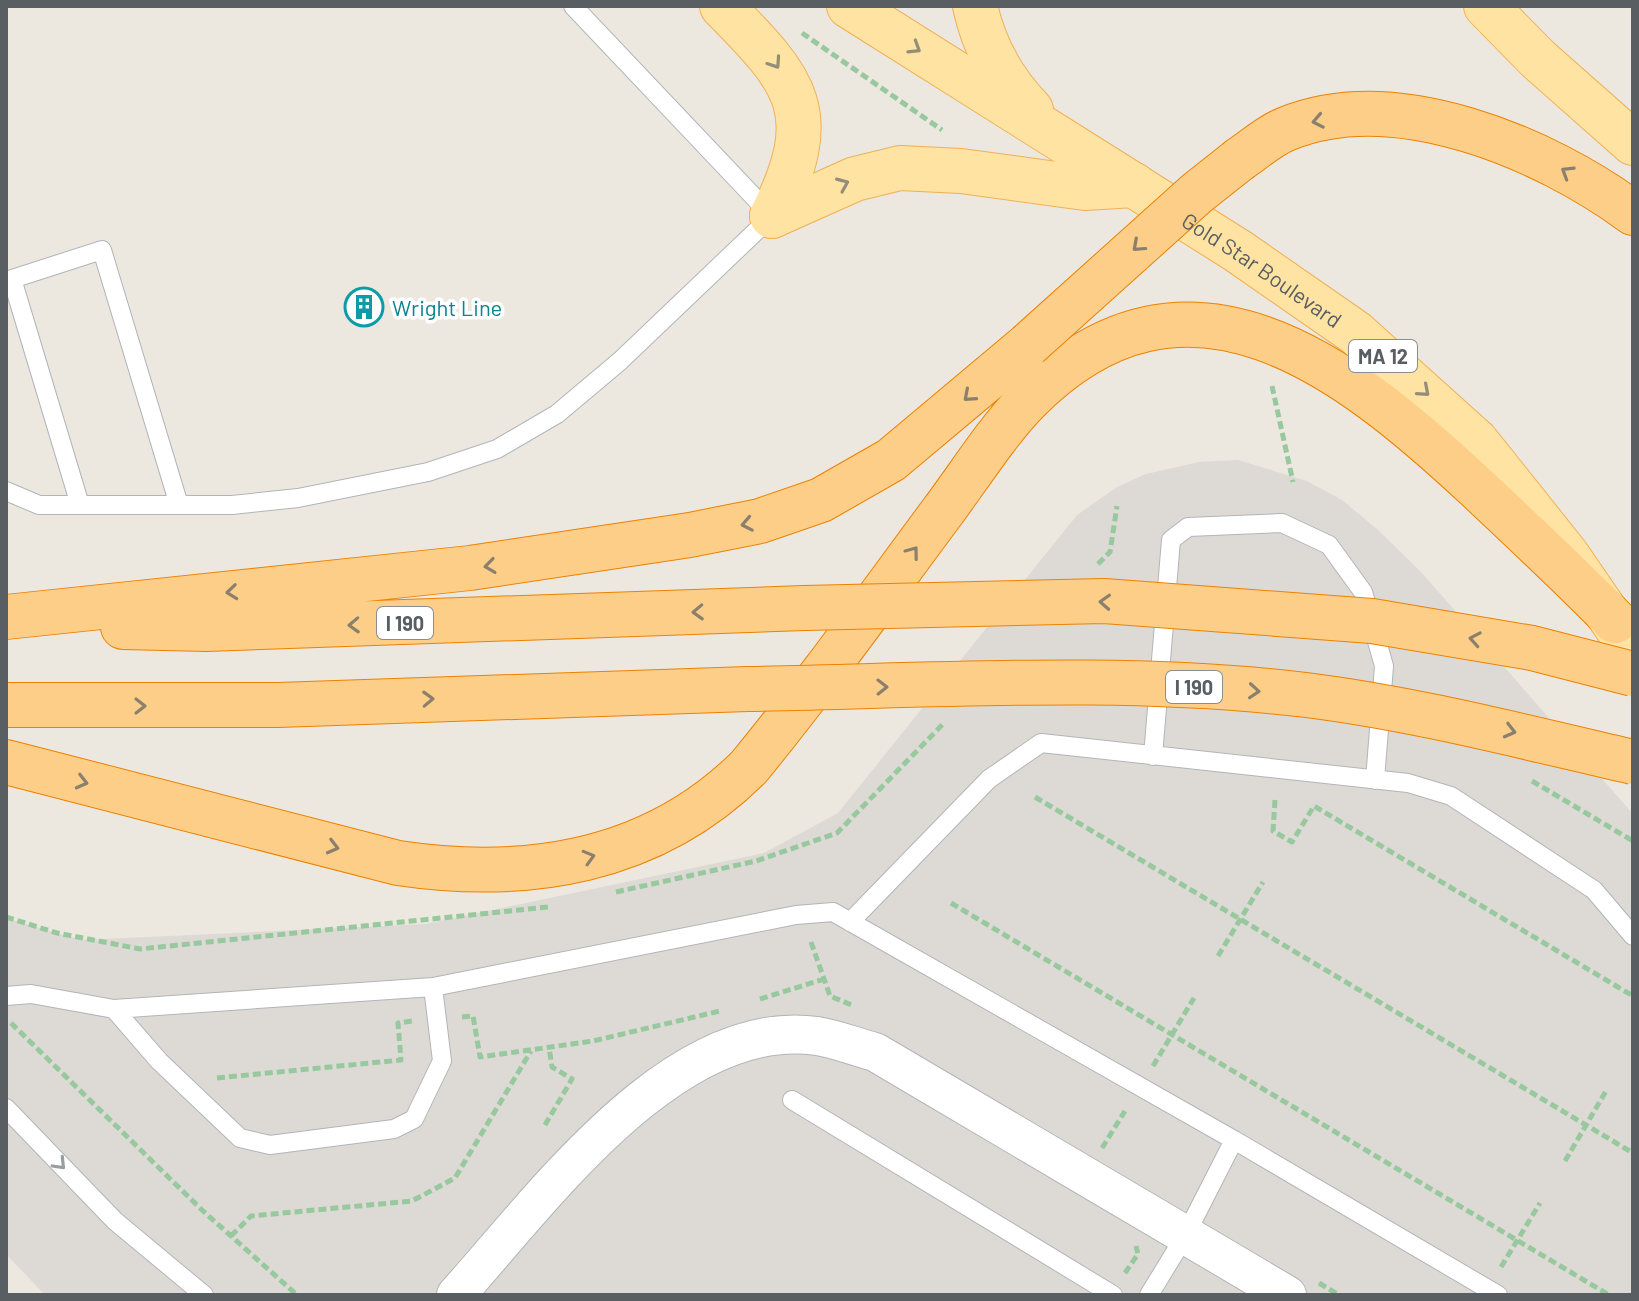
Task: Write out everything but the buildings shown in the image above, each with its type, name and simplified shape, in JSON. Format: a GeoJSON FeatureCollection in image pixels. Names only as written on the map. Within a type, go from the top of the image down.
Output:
{"type":"FeatureCollection","features":[{"type":"Feature","properties":{"kind":"highway"},"geometry":{"type":"LineString","coordinates":[[6,617],[456,570],[676,538],[760,521],[821,500],[891,460],[1240,159],[1270,137],[1308,122],[1354,117],[1414,119],[1470,129],[1524,148],[1633,213]]}},
{"type":"Feature","properties":{"kind":"highway"},"geometry":{"type":"LineString","coordinates":[[6,762],[398,863],[448,870],[525,870],[583,859],[624,846],[705,805],[749,767],[1026,401],[1090,353],[1116,341],[1172,326],[1201,325],[1258,334],[1286,345],[1353,385],[1437,452],[1543,548],[1624,636]]}},
{"type":"Feature","properties":{"kind":"highway","name":"I 190"},"geometry":{"type":"LineString","coordinates":[[6,623],[206,629],[1104,601],[1342,619],[1532,648],[1633,674]]}},
{"type":"Feature","properties":{"kind":"highway","name":"I 190"},"geometry":{"type":"LineString","coordinates":[[6,705],[278,705],[748,689],[1151,684],[1305,695],[1481,724],[1633,762]]}},
{"type":"Feature","properties":{"kind":"main road"},"geometry":{"type":"LineString","coordinates":[[722,6],[774,59],[796,98],[801,139],[792,176],[772,216]]}},
{"type":"Feature","properties":{"kind":"main road","name":"Gold Star Boulevard"},"geometry":{"type":"LineString","coordinates":[[849,6],[1320,306],[1425,392],[1476,441],[1624,636]]}},
{"type":"Feature","properties":{"kind":"main road"},"geometry":{"type":"LineString","coordinates":[[975,6],[984,41],[997,67],[1016,94],[1061,140]]}},
{"type":"Feature","properties":{"kind":"main road"},"geometry":{"type":"LineString","coordinates":[[1486,6],[1538,59],[1633,143]]}},
{"type":"Feature","properties":{"kind":"main road"},"geometry":{"type":"LineString","coordinates":[[1505,6],[1538,59]]}},
{"type":"Feature","properties":{"kind":"main road"},"geometry":{"type":"LineString","coordinates":[[772,216],[855,179],[900,168],[961,171],[1085,188],[1134,185]]}},
{"type":"Feature","properties":{"kind":"street"},"geometry":{"type":"LineString","coordinates":[[456,1295],[623,1112],[693,1061],[761,1038],[816,1036],[875,1052],[1287,1295]]}},
{"type":"Feature","properties":{"kind":"lane"},"geometry":{"type":"LineString","coordinates":[[6,491],[39,505],[232,505],[298,498],[428,472],[497,449],[557,414],[620,361],[772,216],[573,6]]}},
{"type":"Feature","properties":{"kind":"lane"},"geometry":{"type":"LineString","coordinates":[[80,505],[9,280],[102,250],[179,505]]}},
{"type":"Feature","properties":{"kind":"lane"},"geometry":{"type":"LineString","coordinates":[[1153,756],[1171,540],[1188,527],[1282,523],[1329,545],[1363,592],[1384,666],[1375,780]]}},
{"type":"Feature","properties":{"kind":"lane"},"geometry":{"type":"LineString","coordinates":[[850,922],[989,779],[1041,743],[1408,783],[1451,796],[1594,890],[1633,936]]}},
{"type":"Feature","properties":{"kind":"lane"},"geometry":{"type":"LineString","coordinates":[[6,996],[31,994],[114,1009],[433,987],[796,915],[833,912],[1497,1286]]}},
{"type":"Feature","properties":{"kind":"lane"},"geometry":{"type":"LineString","coordinates":[[114,1009],[159,1061],[240,1138],[270,1145],[394,1129],[414,1119],[442,1061],[433,987]]}},
{"type":"Feature","properties":{"kind":"lane"},"geometry":{"type":"LineString","coordinates":[[792,1100],[1113,1295]]}},
{"type":"Feature","properties":{"kind":"lane"},"geometry":{"type":"LineString","coordinates":[[6,1108],[115,1221],[204,1295]]}},
{"type":"Feature","properties":{"kind":"lane"},"geometry":{"type":"LineString","coordinates":[[1149,1295],[1185,1236],[1234,1140]]}},
{"type":"Feature","properties":{"kind":"path"},"geometry":{"type":"LineString","coordinates":[[790,24],[946,133]]}},
{"type":"Feature","properties":{"kind":"path"},"geometry":{"type":"LineString","coordinates":[[1270,378],[1293,482]]}},
{"type":"Feature","properties":{"kind":"path"},"geometry":{"type":"LineString","coordinates":[[1532,781],[1633,841]]}},
{"type":"Feature","properties":{"kind":"path"},"geometry":{"type":"LineString","coordinates":[[1035,797],[1633,1153]]}},
{"type":"Feature","properties":{"kind":"path"},"geometry":{"type":"LineString","coordinates":[[1275,800],[1273,831],[1292,842],[1314,806],[1633,996]]}},
{"type":"Feature","properties":{"kind":"path"},"geometry":{"type":"LineString","coordinates":[[1218,956],[1263,882]]}},
{"type":"Feature","properties":{"kind":"path"},"geometry":{"type":"LineString","coordinates":[[951,903],[1609,1295]]}},
{"type":"Feature","properties":{"kind":"path"},"geometry":{"type":"LineString","coordinates":[[747,1003],[824,979]]}},
{"type":"Feature","properties":{"kind":"path"},"geometry":{"type":"LineString","coordinates":[[1149,1073],[1194,998]]}},
{"type":"Feature","properties":{"kind":"path"},"geometry":{"type":"LineString","coordinates":[[462,1017],[473,1016],[480,1057],[593,1041],[724,1010]]}},
{"type":"Feature","properties":{"kind":"path"},"geometry":{"type":"LineString","coordinates":[[217,1078],[401,1060],[398,1023],[412,1021]]}},
{"type":"Feature","properties":{"kind":"path"},"geometry":{"type":"LineString","coordinates":[[11,1023],[231,1236],[297,1295]]}},
{"type":"Feature","properties":{"kind":"path"},"geometry":{"type":"LineString","coordinates":[[545,1125],[572,1079],[552,1067],[549,1047]]}},
{"type":"Feature","properties":{"kind":"path"},"geometry":{"type":"LineString","coordinates":[[231,1236],[251,1216],[412,1201],[455,1178],[532,1050]]}},
{"type":"Feature","properties":{"kind":"path"},"geometry":{"type":"LineString","coordinates":[[1565,1161],[1606,1091]]}},
{"type":"Feature","properties":{"kind":"path"},"geometry":{"type":"LineString","coordinates":[[1099,1153],[1125,1111]]}},
{"type":"Feature","properties":{"kind":"path"},"geometry":{"type":"LineString","coordinates":[[1497,1286],[1517,1241],[1540,1203]]}},
{"type":"Feature","properties":{"kind":"path"},"geometry":{"type":"LineString","coordinates":[[1123,1238],[1136,1246],[1138,1254],[1125,1273]]}},
{"type":"Feature","properties":{"kind":"shaded area"},"geometry":{"type":"Polygon","coordinates":[[[1238,460],[1307,481],[1342,500],[1378,530],[1422,573],[1633,814],[1633,1295],[45,1295],[6,1254],[6,918],[81,940],[426,924],[764,853],[838,813],[1077,515],[1117,487],[1146,474],[1199,462],[1238,460]]]}},
{"type":"Feature","properties":{"kind":"place","name":"Wright Line"},"geometry":{"type":"Point","coordinates":[364,307]}}]}
